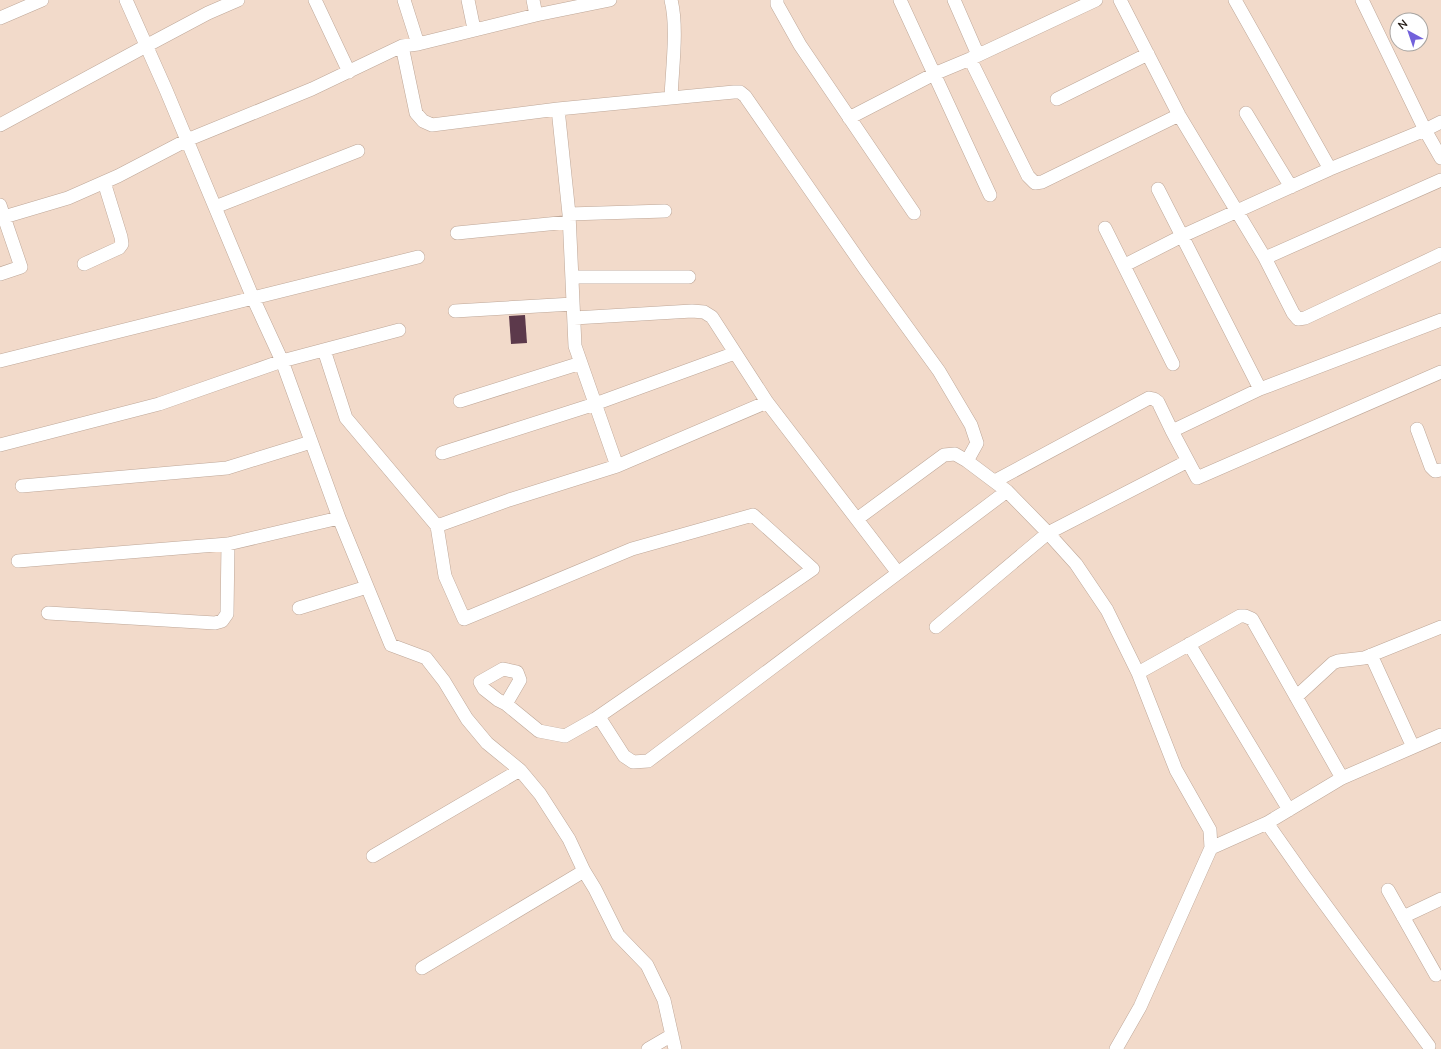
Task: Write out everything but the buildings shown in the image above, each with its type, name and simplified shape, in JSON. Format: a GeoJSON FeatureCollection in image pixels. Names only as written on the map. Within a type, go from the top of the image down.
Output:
{"type":"FeatureCollection","features":[{"type":"Feature","properties":{"kind":"street"},"geometry":{"type":"LineString","coordinates":[[0,18],[42,0]]}},
{"type":"Feature","properties":{"kind":"street"},"geometry":{"type":"LineString","coordinates":[[126,0],[187,140],[253,298],[282,361],[339,518],[391,645],[426,658],[444,681],[471,724],[487,743],[520,770],[540,794],[570,839],[584,871],[618,934],[647,965],[664,1000],[675,1049]]}},
{"type":"Feature","properties":{"kind":"street"},"geometry":{"type":"LineString","coordinates":[[0,125],[208,13],[238,0]]}},
{"type":"Feature","properties":{"kind":"street"},"geometry":{"type":"LineString","coordinates":[[315,0],[349,72]]}},
{"type":"Feature","properties":{"kind":"street"},"geometry":{"type":"LineString","coordinates":[[404,0],[418,44]]}},
{"type":"Feature","properties":{"kind":"street"},"geometry":{"type":"LineString","coordinates":[[468,0],[474,29]]}},
{"type":"Feature","properties":{"kind":"street"},"geometry":{"type":"LineString","coordinates":[[533,0],[536,15]]}},
{"type":"Feature","properties":{"kind":"street"},"geometry":{"type":"LineString","coordinates":[[671,98],[674,34],[672,0]]}},
{"type":"Feature","properties":{"kind":"street"},"geometry":{"type":"LineString","coordinates":[[777,0],[777,4],[800,45],[914,213]]}},
{"type":"Feature","properties":{"kind":"street"},"geometry":{"type":"LineString","coordinates":[[900,0],[990,195]]}},
{"type":"Feature","properties":{"kind":"street"},"geometry":{"type":"LineString","coordinates":[[954,0],[974,57],[1028,176],[1034,183],[1042,182],[1179,115]]}},
{"type":"Feature","properties":{"kind":"street"},"geometry":{"type":"LineString","coordinates":[[849,118],[934,74],[1096,0]]}},
{"type":"Feature","properties":{"kind":"street"},"geometry":{"type":"LineString","coordinates":[[1120,0],[1179,115],[1237,210],[1265,258],[1293,313],[1298,319],[1305,318],[1441,254]]}},
{"type":"Feature","properties":{"kind":"street"},"geometry":{"type":"LineString","coordinates":[[1236,0],[1330,169]]}},
{"type":"Feature","properties":{"kind":"street"},"geometry":{"type":"LineString","coordinates":[[1362,0],[1425,130],[1441,158]]}},
{"type":"Feature","properties":{"kind":"street"},"geometry":{"type":"LineString","coordinates":[[0,274],[21,267],[1,209],[68,198],[104,182],[187,140],[305,92],[402,46],[418,44],[474,29],[602,1]]}},
{"type":"Feature","properties":{"kind":"street"},"geometry":{"type":"LineString","coordinates":[[402,46],[416,113],[423,121],[432,125],[558,109],[734,92],[740,92],[746,96],[865,269],[939,371],[971,425],[977,442],[967,461]]}},
{"type":"Feature","properties":{"kind":"street"},"geometry":{"type":"LineString","coordinates":[[1057,98],[1148,54]]}},
{"type":"Feature","properties":{"kind":"street"},"geometry":{"type":"LineString","coordinates":[[558,109],[569,218],[575,346],[617,466]]}},
{"type":"Feature","properties":{"kind":"street"},"geometry":{"type":"LineString","coordinates":[[1246,112],[1290,187]]}},
{"type":"Feature","properties":{"kind":"street"},"geometry":{"type":"LineString","coordinates":[[1125,265],[1237,210],[1441,122]]}},
{"type":"Feature","properties":{"kind":"street"},"geometry":{"type":"LineString","coordinates":[[215,207],[358,151]]}},
{"type":"Feature","properties":{"kind":"street"},"geometry":{"type":"LineString","coordinates":[[1265,258],[1441,180]]}},
{"type":"Feature","properties":{"kind":"street"},"geometry":{"type":"LineString","coordinates":[[84,264],[119,248],[122,244],[104,182]]}},
{"type":"Feature","properties":{"kind":"street"},"geometry":{"type":"LineString","coordinates":[[1158,189],[1260,389]]}},
{"type":"Feature","properties":{"kind":"street"},"geometry":{"type":"LineString","coordinates":[[457,233],[569,218],[665,211]]}},
{"type":"Feature","properties":{"kind":"street"},"geometry":{"type":"LineString","coordinates":[[1106,228],[1172,364]]}},
{"type":"Feature","properties":{"kind":"street"},"geometry":{"type":"LineString","coordinates":[[0,361],[418,257]]}},
{"type":"Feature","properties":{"kind":"street"},"geometry":{"type":"LineString","coordinates":[[572,277],[689,277]]}},
{"type":"Feature","properties":{"kind":"street"},"geometry":{"type":"LineString","coordinates":[[455,311],[573,304]]}},
{"type":"Feature","properties":{"kind":"street"},"geometry":{"type":"LineString","coordinates":[[574,318],[692,311],[704,312],[712,317],[767,402],[898,573]]}},
{"type":"Feature","properties":{"kind":"street"},"geometry":{"type":"LineString","coordinates":[[1172,431],[1260,389],[1441,320]]}},
{"type":"Feature","properties":{"kind":"street"},"geometry":{"type":"LineString","coordinates":[[0,445],[159,404],[282,361],[399,330]]}},
{"type":"Feature","properties":{"kind":"street"},"geometry":{"type":"LineString","coordinates":[[324,350],[346,418],[437,526],[445,576],[464,619],[632,548],[753,515],[813,569],[599,717],[565,736],[539,731],[506,704]]}},
{"type":"Feature","properties":{"kind":"street"},"geometry":{"type":"LineString","coordinates":[[442,453],[595,404],[735,354]]}},
{"type":"Feature","properties":{"kind":"street"},"geometry":{"type":"LineString","coordinates":[[460,401],[581,363]]}},
{"type":"Feature","properties":{"kind":"street"},"geometry":{"type":"LineString","coordinates":[[995,481],[1149,398],[1158,402],[1197,478],[1441,372]]}},
{"type":"Feature","properties":{"kind":"street"},"geometry":{"type":"LineString","coordinates":[[437,526],[509,500],[617,466],[767,402]]}},
{"type":"Feature","properties":{"kind":"street"},"geometry":{"type":"LineString","coordinates":[[1417,429],[1431,467],[1435,471],[1441,470]]}},
{"type":"Feature","properties":{"kind":"street"},"geometry":{"type":"LineString","coordinates":[[22,486],[227,468],[311,442]]}},
{"type":"Feature","properties":{"kind":"street"},"geometry":{"type":"LineString","coordinates":[[857,519],[944,455],[955,454],[967,461],[1007,491],[1076,564],[1107,610],[1138,673],[1176,770],[1210,830],[1211,848],[1140,1007],[1116,1049]]}},
{"type":"Feature","properties":{"kind":"street"},"geometry":{"type":"LineString","coordinates":[[936,627],[1048,533],[1188,461]]}},
{"type":"Feature","properties":{"kind":"street"},"geometry":{"type":"LineString","coordinates":[[599,717],[624,756],[633,762],[648,761],[1007,491]]}},
{"type":"Feature","properties":{"kind":"street"},"geometry":{"type":"LineString","coordinates":[[18,561],[228,544],[339,518]]}},
{"type":"Feature","properties":{"kind":"street"},"geometry":{"type":"LineString","coordinates":[[48,613],[215,623],[222,621],[227,614],[228,544]]}},
{"type":"Feature","properties":{"kind":"street"},"geometry":{"type":"LineString","coordinates":[[299,608],[367,587]]}},
{"type":"Feature","properties":{"kind":"street"},"geometry":{"type":"LineString","coordinates":[[1138,673],[1240,616],[1245,616],[1252,619],[1342,778]]}},
{"type":"Feature","properties":{"kind":"street"},"geometry":{"type":"LineString","coordinates":[[1296,697],[1333,663],[1364,658],[1441,627]]}},
{"type":"Feature","properties":{"kind":"street"},"geometry":{"type":"LineString","coordinates":[[1189,644],[1289,810]]}},
{"type":"Feature","properties":{"kind":"street"},"geometry":{"type":"LineString","coordinates":[[1370,655],[1413,747]]}},
{"type":"Feature","properties":{"kind":"street"},"geometry":{"type":"LineString","coordinates":[[1211,848],[1267,823],[1342,778],[1441,735]]}},
{"type":"Feature","properties":{"kind":"street"},"geometry":{"type":"LineString","coordinates":[[373,856],[520,770]]}},
{"type":"Feature","properties":{"kind":"street"},"geometry":{"type":"LineString","coordinates":[[1267,823],[1305,878],[1429,1046]]}},
{"type":"Feature","properties":{"kind":"street"},"geometry":{"type":"LineString","coordinates":[[422,968],[584,871]]}},
{"type":"Feature","properties":{"kind":"street"},"geometry":{"type":"LineString","coordinates":[[1388,890],[1439,976]]}},
{"type":"Feature","properties":{"kind":"street"},"geometry":{"type":"LineString","coordinates":[[1403,917],[1441,899]]}},
{"type":"Feature","properties":{"kind":"street"},"geometry":{"type":"LineString","coordinates":[[648,1049],[672,1035]]}}]}
